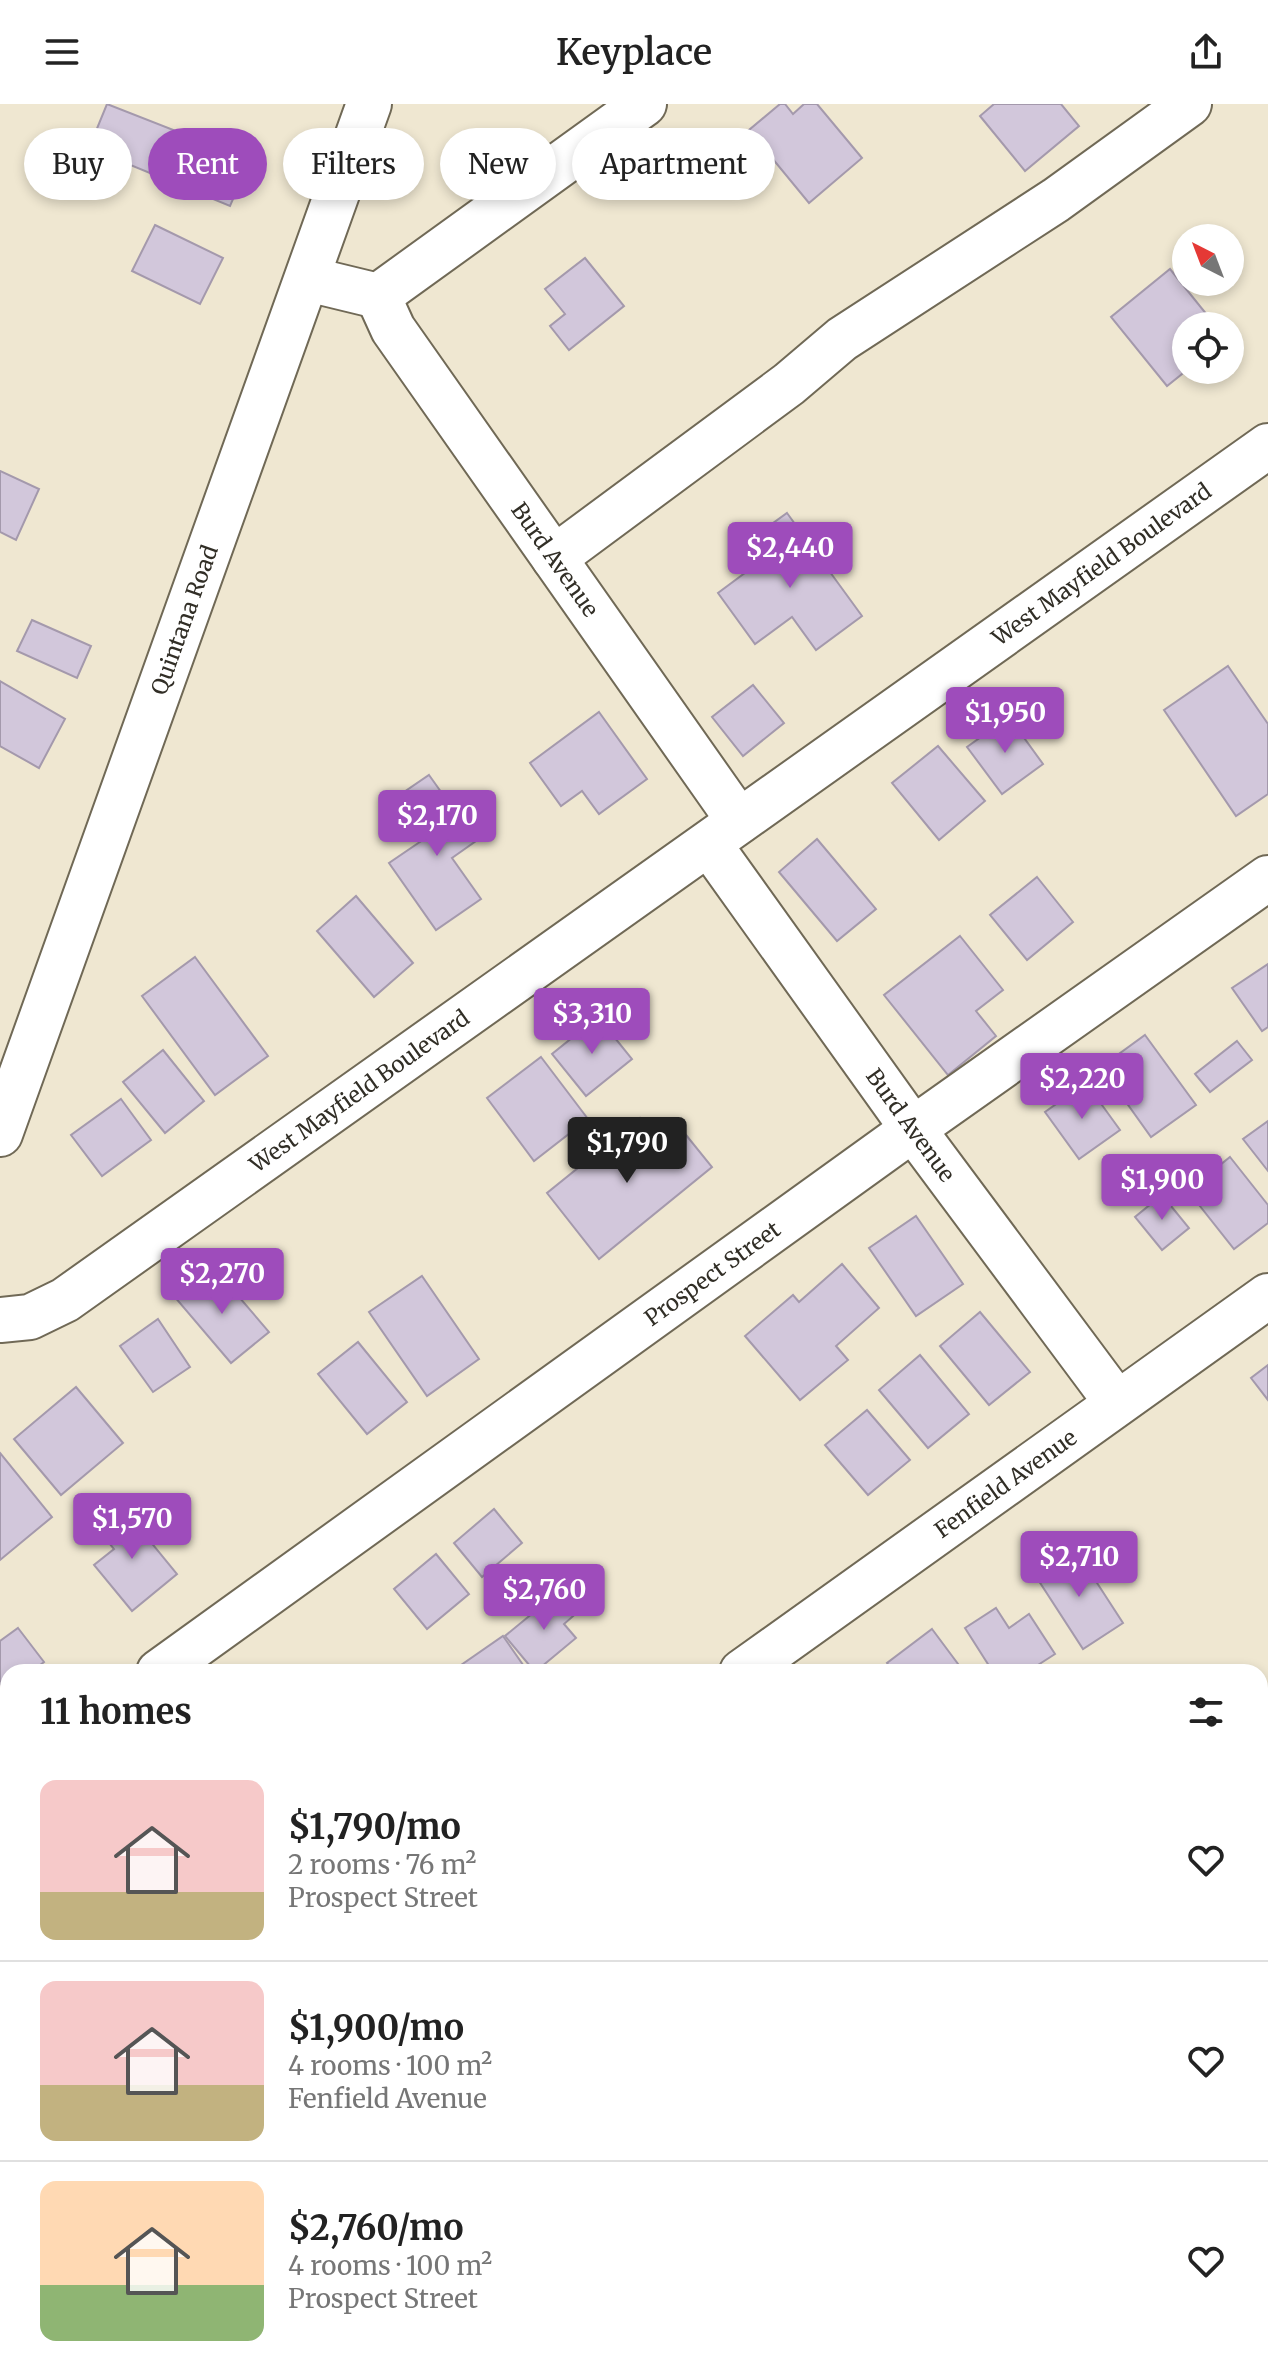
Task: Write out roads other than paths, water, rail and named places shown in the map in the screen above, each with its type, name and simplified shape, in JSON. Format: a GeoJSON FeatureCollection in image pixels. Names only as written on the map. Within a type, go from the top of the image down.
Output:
{"type":"FeatureCollection","features":[{"type":"Feature","properties":{"kind":"street","name":"Quintana Road"},"geometry":{"type":"LineString","coordinates":[[0,1134],[369,104]]}},
{"type":"Feature","properties":{"kind":"street"},"geometry":{"type":"LineString","coordinates":[[308,279],[378,296],[644,104]]}},
{"type":"Feature","properties":{"kind":"street"},"geometry":{"type":"LineString","coordinates":[[554,558],[789,384],[842,339],[1056,200],[1189,104]]}},
{"type":"Feature","properties":{"kind":"street","name":"Burd Avenue"},"geometry":{"type":"LineString","coordinates":[[378,296],[393,329],[554,558],[913,1129],[1117,1403]]}},
{"type":"Feature","properties":{"kind":"street","name":"West Mayfield Boulevard"},"geometry":{"type":"LineString","coordinates":[[0,1320],[30,1317],[65,1300],[1268,446]]}},
{"type":"Feature","properties":{"kind":"street","name":"Prospect Street"},"geometry":{"type":"LineString","coordinates":[[170,1664],[913,1129],[1268,878]]}},
{"type":"Feature","properties":{"kind":"street","name":"Fenfield Avenue"},"geometry":{"type":"LineString","coordinates":[[753,1664],[1268,1296]]}}]}
